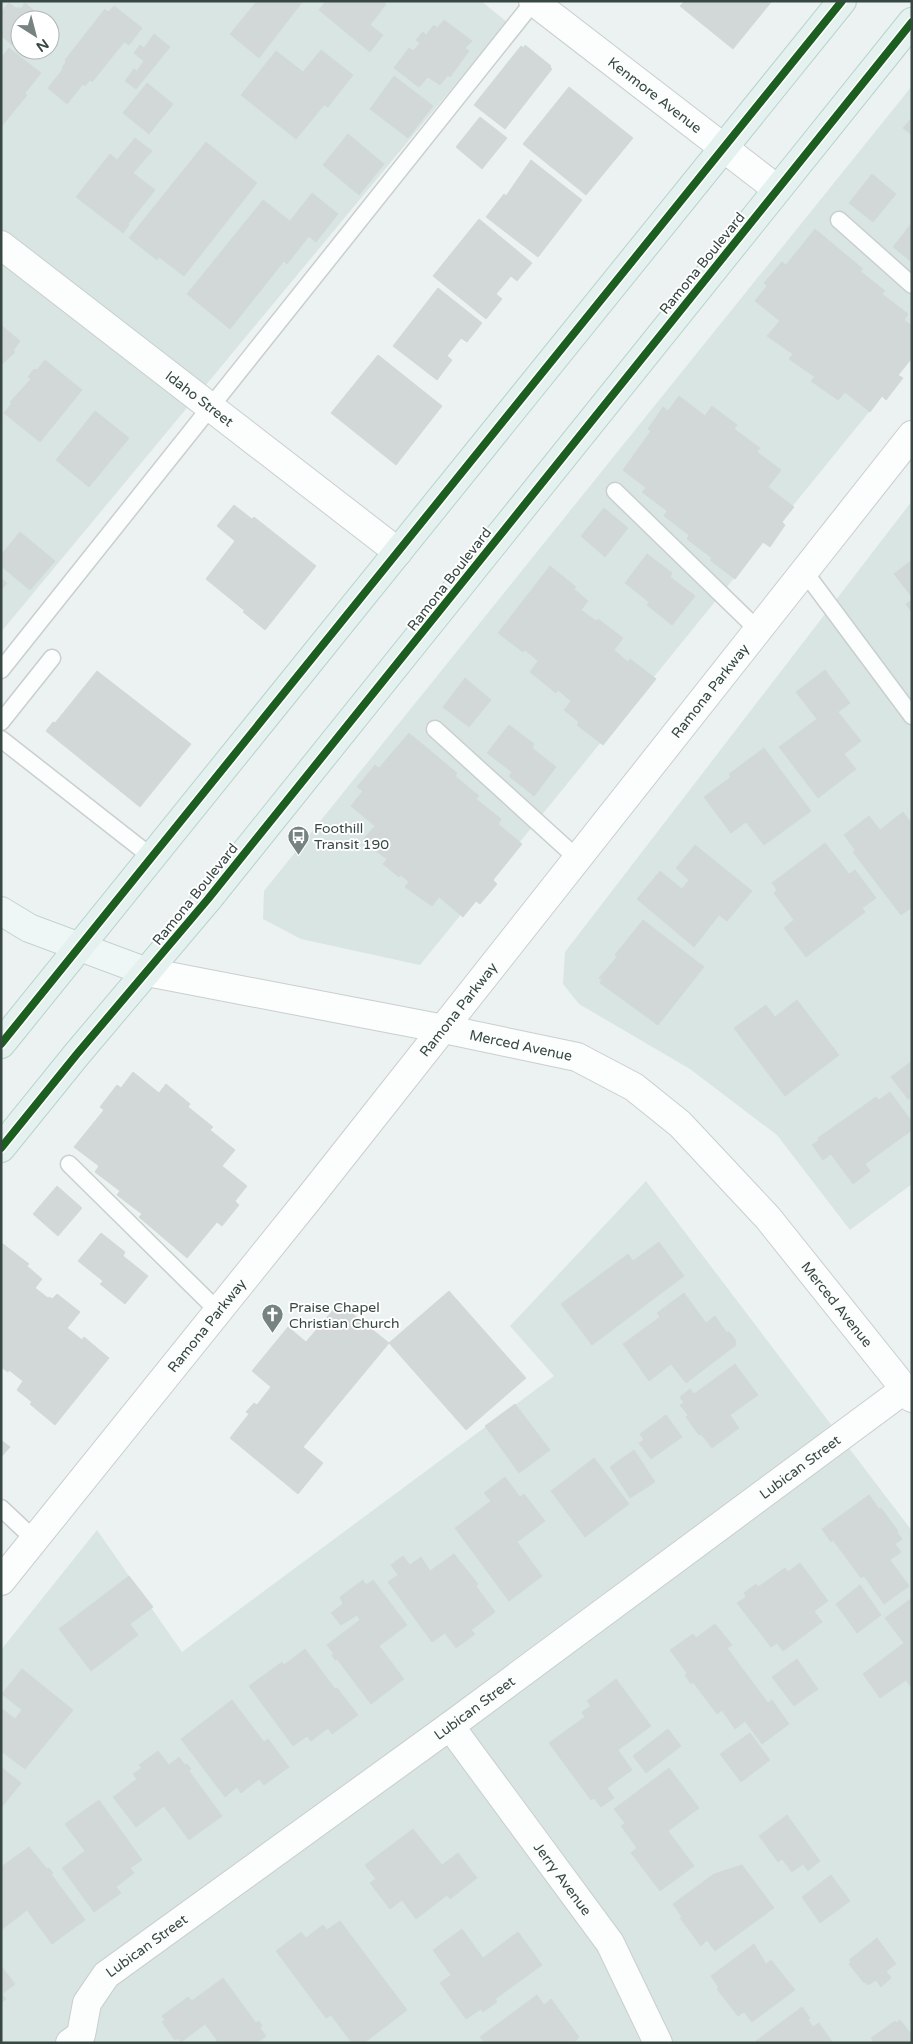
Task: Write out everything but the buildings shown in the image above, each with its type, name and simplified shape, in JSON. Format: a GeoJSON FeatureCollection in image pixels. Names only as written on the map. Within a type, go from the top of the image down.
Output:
{"type":"FeatureCollection","features":[{"type":"Feature","properties":{"kind":"main road"},"geometry":{"type":"LineString","coordinates":[[1,1044],[153,858],[842,1]]}},
{"type":"Feature","properties":{"kind":"main road","name":"Ramona Boulevard"},"geometry":{"type":"LineString","coordinates":[[1,1148],[374,693],[912,22]]}},
{"type":"Feature","properties":{"kind":"main road","name":"Merced Avenue"},"geometry":{"type":"LineString","coordinates":[[1,911],[29,928],[147,972]]}},
{"type":"Feature","properties":{"kind":"street","name":"Kenmore Avenue"},"geometry":{"type":"LineString","coordinates":[[534,1],[777,189]]}},
{"type":"Feature","properties":{"kind":"street","name":"Idaho Street"},"geometry":{"type":"LineString","coordinates":[[1,245],[398,552]]}},
{"type":"Feature","properties":{"kind":"street","name":"Ramona Parkway"},"geometry":{"type":"LineString","coordinates":[[1,1581],[444,1029],[912,435]]}},
{"type":"Feature","properties":{"kind":"street","name":"Merced Avenue"},"geometry":{"type":"LineString","coordinates":[[147,972],[444,1029],[576,1057],[634,1087],[680,1124],[768,1218],[848,1321],[910,1391]]}},
{"type":"Feature","properties":{"kind":"street","name":"Lubican Street"},"geometry":{"type":"LineString","coordinates":[[79,2040],[86,2003],[106,1975],[910,1391]]}},
{"type":"Feature","properties":{"kind":"street","name":"Jerry Avenue"},"geometry":{"type":"LineString","coordinates":[[450,1726],[610,1943],[658,2043]]}},
{"type":"Feature","properties":{"kind":"lane"},"geometry":{"type":"LineString","coordinates":[[1,670],[534,1]]}},
{"type":"Feature","properties":{"kind":"lane"},"geometry":{"type":"LineString","coordinates":[[839,220],[912,285]]}},
{"type":"Feature","properties":{"kind":"lane"},"geometry":{"type":"LineString","coordinates":[[615,491],[758,630]]}},
{"type":"Feature","properties":{"kind":"lane"},"geometry":{"type":"LineString","coordinates":[[804,571],[912,716]]}},
{"type":"Feature","properties":{"kind":"lane"},"geometry":{"type":"LineString","coordinates":[[1,722],[52,658]]}},
{"type":"Feature","properties":{"kind":"lane"},"geometry":{"type":"LineString","coordinates":[[434,728],[578,859]]}},
{"type":"Feature","properties":{"kind":"lane"},"geometry":{"type":"LineString","coordinates":[[1,739],[153,858]]}},
{"type":"Feature","properties":{"kind":"lane"},"geometry":{"type":"LineString","coordinates":[[69,1164],[218,1311]]}},
{"type":"Feature","properties":{"kind":"lane"},"geometry":{"type":"LineString","coordinates":[[1,1508],[34,1539]]}},
{"type":"Feature","properties":{"kind":"shaded area"},"geometry":{"type":"Polygon","coordinates":[[[1,1],[481,1],[507,22],[1,632],[1,1]]]}},
{"type":"Feature","properties":{"kind":"shaded area"},"geometry":{"type":"Polygon","coordinates":[[[912,86],[912,359],[420,965],[301,939],[263,919],[264,891],[912,86]]]}},
{"type":"Feature","properties":{"kind":"shaded area"},"geometry":{"type":"Polygon","coordinates":[[[912,501],[912,1184],[850,1230],[777,1135],[690,1069],[579,1004],[563,984],[565,952],[912,501]]]}},
{"type":"Feature","properties":{"kind":"shaded area"},"geometry":{"type":"Polygon","coordinates":[[[646,1181],[912,1531],[912,2043],[1,2043],[1,1650],[97,1530],[182,1652],[554,1376],[510,1326],[646,1181]]]}},
{"type":"Feature","properties":{"kind":"cycle path"},"geometry":{"type":"LineString","coordinates":[[1,1044],[842,1]]}},
{"type":"Feature","properties":{"kind":"cycle path"},"geometry":{"type":"LineString","coordinates":[[1,1148],[77,1054],[208,899],[912,22]]}},
{"type":"Feature","properties":{"kind":"place","name":"Foothill Transit 190"},"geometry":{"type":"Point","coordinates":[298,855]}},
{"type":"Feature","properties":{"kind":"place","name":"Praise Chapel Christian Church"},"geometry":{"type":"Point","coordinates":[273,1334]}}]}
